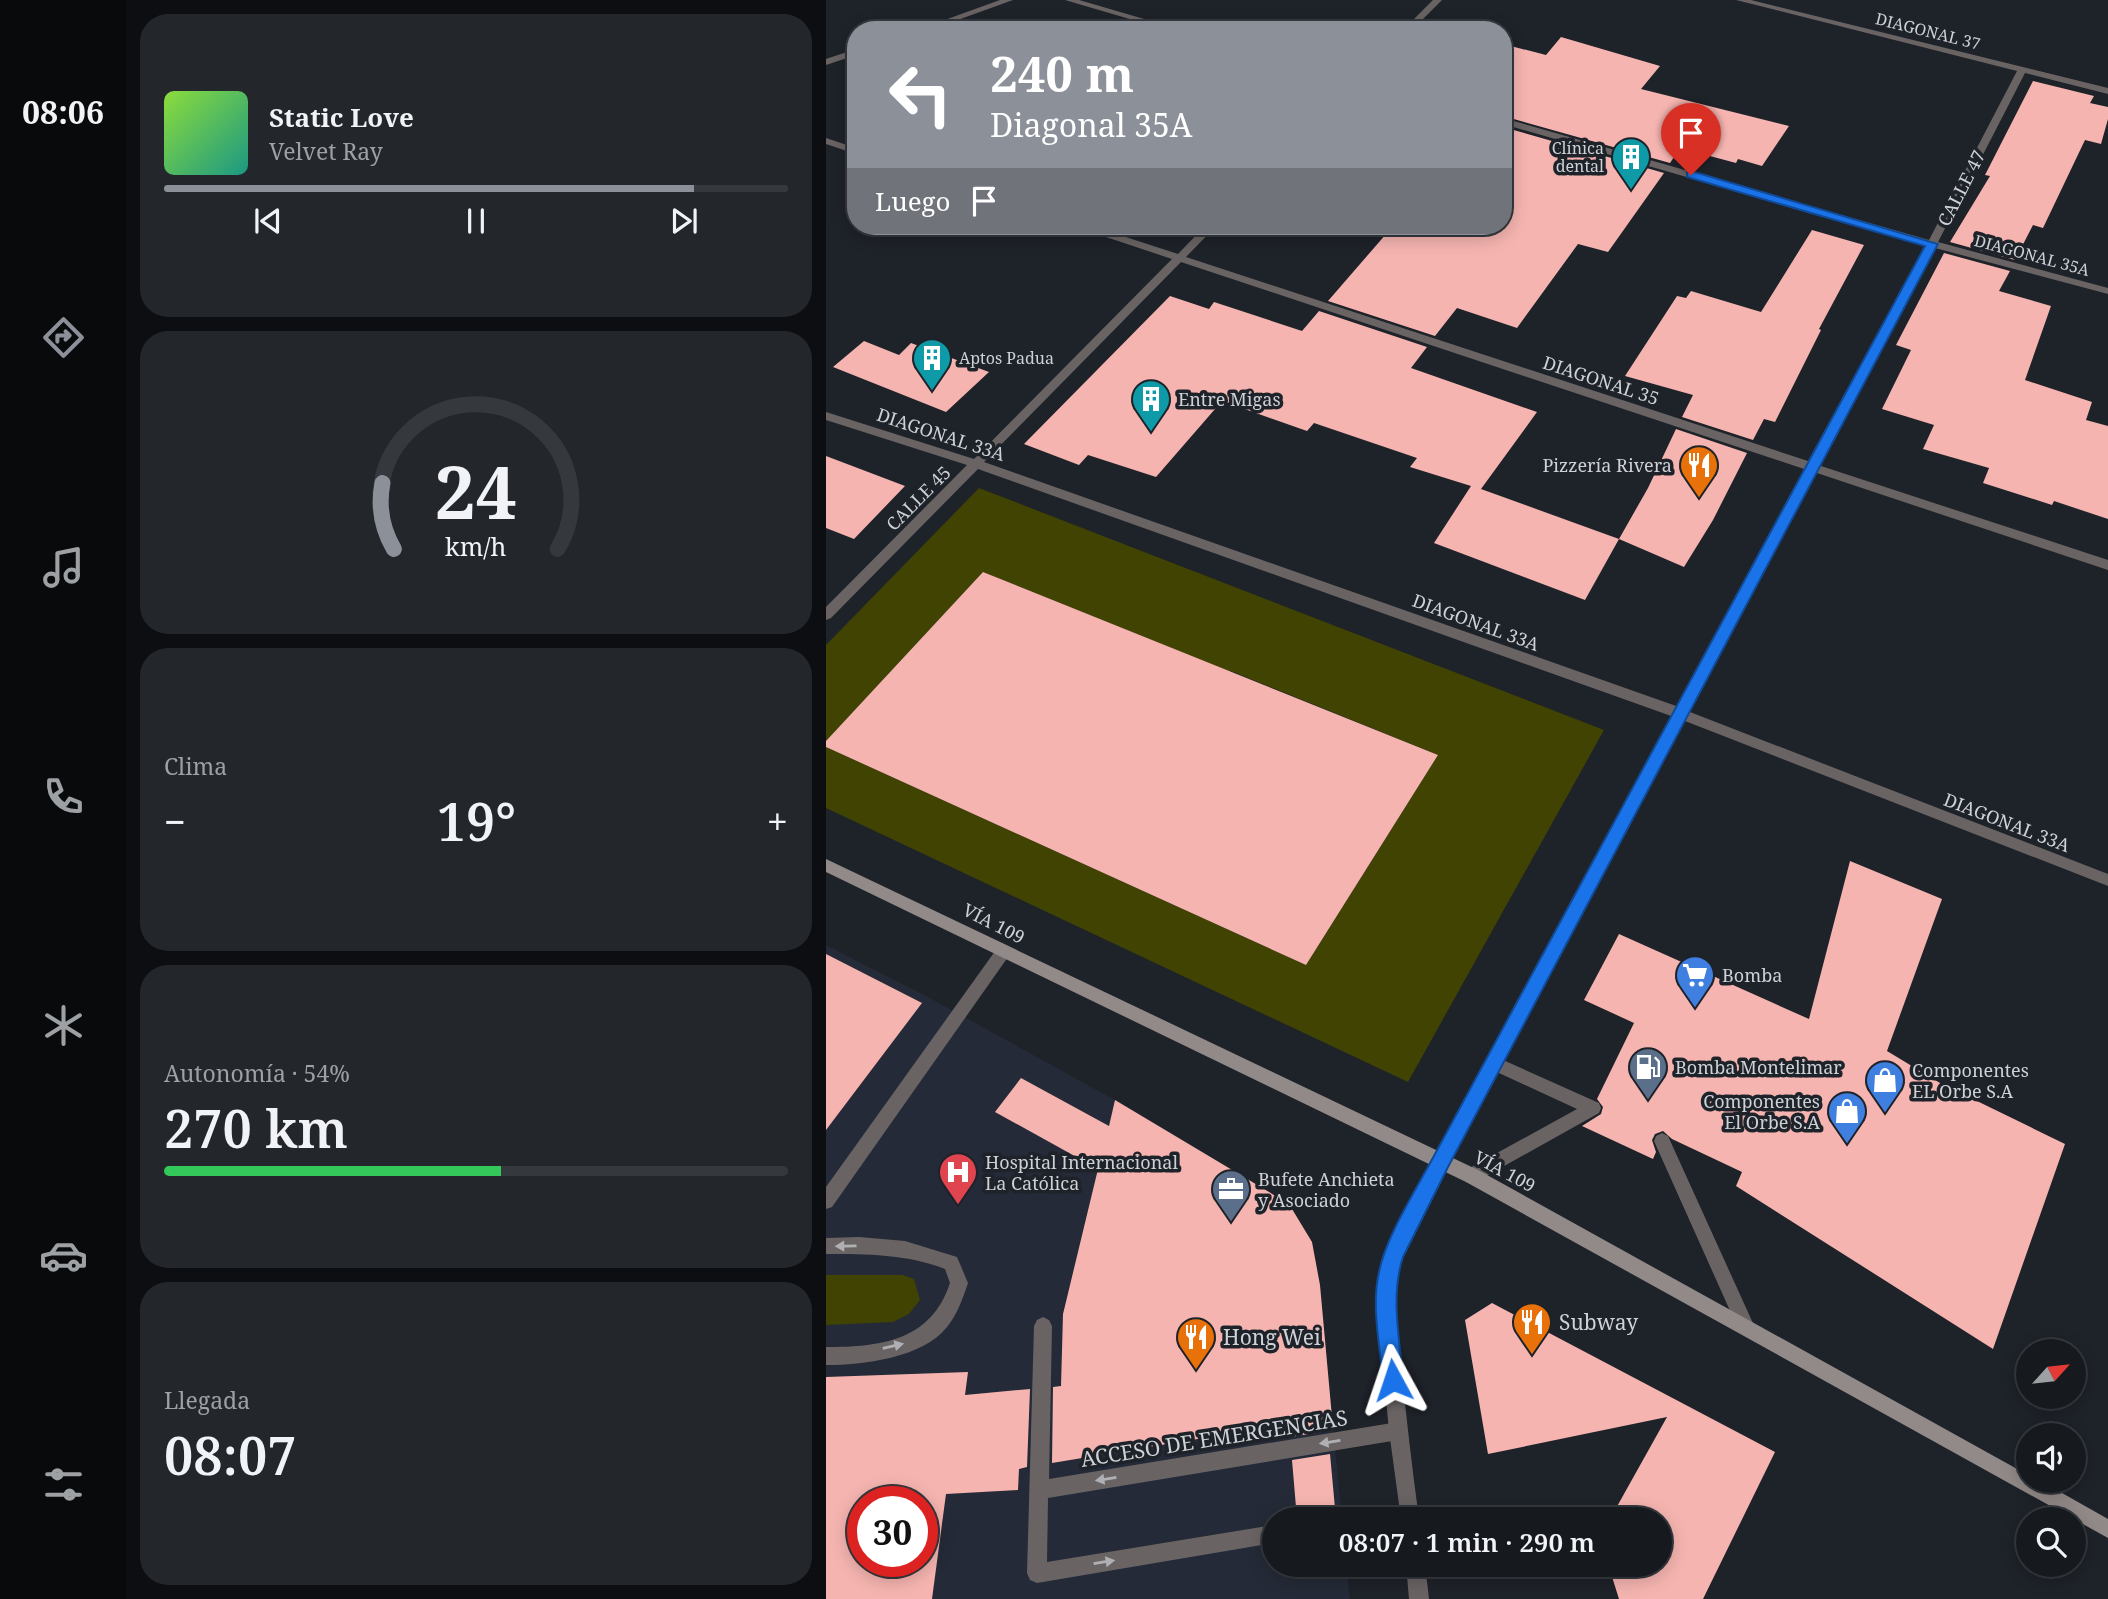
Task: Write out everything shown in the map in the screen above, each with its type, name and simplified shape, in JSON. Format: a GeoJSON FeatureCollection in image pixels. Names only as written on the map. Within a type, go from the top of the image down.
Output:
{"type":"FeatureCollection","features":[{"type":"Feature","properties":{"kind":"main road","name":"VÍA 109"},"geometry":{"type":"LineString","coordinates":[[826,865],[1003,953],[1472,1176],[2108,1529]]}},
{"type":"Feature","properties":{"kind":"street"},"geometry":{"type":"LineString","coordinates":[[947,21],[1009,0]]}},
{"type":"Feature","properties":{"kind":"street"},"geometry":{"type":"LineString","coordinates":[[1069,0],[1145,21]]}},
{"type":"Feature","properties":{"kind":"street"},"geometry":{"type":"LineString","coordinates":[[1417,21],[1438,0]]}},
{"type":"Feature","properties":{"kind":"street","name":"DIAGONAL 37"},"geometry":{"type":"LineString","coordinates":[[1740,0],[2108,91]]}},
{"type":"Feature","properties":{"kind":"street"},"geometry":{"type":"LineString","coordinates":[[826,62],[847,55]]}},
{"type":"Feature","properties":{"kind":"street","name":"CALLE 47"},"geometry":{"type":"LineString","coordinates":[[1408,1507],[1386,1304],[1388,1272],[1394,1254],[2022,71]]}},
{"type":"Feature","properties":{"kind":"street","name":"DIAGONAL 35A"},"geometry":{"type":"LineString","coordinates":[[1512,124],[1932,244],[2108,291]]}},
{"type":"Feature","properties":{"kind":"street"},"geometry":{"type":"LineString","coordinates":[[826,141],[847,148]]}},
{"type":"Feature","properties":{"kind":"street","name":"DIAGONAL 35"},"geometry":{"type":"LineString","coordinates":[[1111,235],[2108,565]]}},
{"type":"Feature","properties":{"kind":"street","name":"CALLE 45"},"geometry":{"type":"LineString","coordinates":[[826,615],[1202,235]]}},
{"type":"Feature","properties":{"kind":"street","name":"DIAGONAL 33A"},"geometry":{"type":"LineString","coordinates":[[826,416],[977,464],[1682,714],[2108,880]]}},
{"type":"Feature","properties":{"kind":"street"},"geometry":{"type":"LineString","coordinates":[[826,1200],[1003,953]]}},
{"type":"Feature","properties":{"kind":"street"},"geometry":{"type":"LineString","coordinates":[[1472,1176],[1593,1108],[1494,1063]]}},
{"type":"Feature","properties":{"kind":"street"},"geometry":{"type":"LineString","coordinates":[[1662,1141],[1746,1327]]}},
{"type":"Feature","properties":{"kind":"street"},"geometry":{"type":"LineString","coordinates":[[826,1246],[863,1245],[924,1251],[951,1263],[959,1283],[951,1308],[933,1330],[902,1345],[844,1356],[826,1356]]}},
{"type":"Feature","properties":{"kind":"street"},"geometry":{"type":"LineString","coordinates":[[1043,1326],[1037,1573],[1262,1536]]}},
{"type":"Feature","properties":{"kind":"street","name":"ACCESO DE EMERGENCIAS"},"geometry":{"type":"LineString","coordinates":[[1038,1490],[1398,1431]]}},
{"type":"Feature","properties":{"kind":"street"},"geometry":{"type":"LineString","coordinates":[[1416,1577],[1419,1599]]}},
{"type":"Feature","properties":{"kind":"shaded area"},"geometry":{"type":"Polygon","coordinates":[[[979,488],[1604,730],[1408,1082],[826,808],[826,747],[1306,965],[1438,755],[1231,671],[1213,695],[1171,648],[983,572],[826,741],[826,645],[979,488]]]}},
{"type":"Feature","properties":{"kind":"shaded area","name":"Hospital Internacional La Católica"},"geometry":{"type":"Polygon","coordinates":[[[826,945],[928,997],[1115,1100],[1063,1312],[1064,1461],[1332,1417],[1341,1507],[1262,1507],[1262,1577],[1347,1577],[1350,1599],[826,1599],[826,945]]]}},
{"type":"Feature","properties":{"kind":"shaded area"},"geometry":{"type":"Polygon","coordinates":[[[826,1275],[903,1275],[914,1279],[920,1300],[909,1314],[893,1322],[826,1325],[826,1275]]]}},
{"type":"Feature","properties":{"kind":"building"},"geometry":{"type":"Polygon","coordinates":[[[1561,37],[1660,66],[1641,89],[1789,126],[1762,166],[1738,159],[1736,163],[1680,148],[1670,163],[1512,119],[1512,46],[1546,55],[1561,37]]]}},
{"type":"Feature","properties":{"kind":"building"},"geometry":{"type":"Polygon","coordinates":[[[2033,81],[2094,96],[2090,103],[2108,107],[2108,119],[2101,144],[2085,140],[2043,228],[2033,225],[2015,260],[1950,242],[1990,176],[1985,175],[2033,81]]]}},
{"type":"Feature","properties":{"kind":"building"},"geometry":{"type":"Polygon","coordinates":[[[1512,130],[1664,173],[1608,252],[1578,244],[1517,328],[1457,308],[1435,336],[1328,301],[1385,235],[1512,235],[1512,130]]]}},
{"type":"Feature","properties":{"kind":"building"},"geometry":{"type":"Polygon","coordinates":[[[1812,230],[1864,245],[1819,329],[1821,330],[1775,422],[1764,419],[1753,440],[1682,417],[1693,395],[1625,376],[1677,296],[1686,298],[1691,291],[1761,312],[1812,230]]]}},
{"type":"Feature","properties":{"kind":"building"},"geometry":{"type":"Polygon","coordinates":[[[1944,253],[2010,271],[1999,291],[2051,306],[2025,380],[2092,402],[2086,420],[2108,426],[2108,519],[2054,501],[2052,505],[1983,483],[1989,468],[1923,449],[1934,425],[1882,409],[1911,350],[1896,345],[1944,253]]]}},
{"type":"Feature","properties":{"kind":"building"},"geometry":{"type":"Polygon","coordinates":[[[1170,296],[1209,309],[1214,302],[1302,331],[1319,311],[1427,347],[1411,368],[1537,412],[1481,489],[1619,539],[1585,600],[1434,543],[1471,486],[1410,467],[1417,458],[1314,423],[1307,431],[1222,401],[1156,477],[1088,455],[1079,465],[1024,444],[1170,296]]]}},
{"type":"Feature","properties":{"kind":"building","name":"Aptos Padua"},"geometry":{"type":"Polygon","coordinates":[[[864,341],[899,355],[911,343],[989,372],[946,412],[833,367],[864,341]]]}},
{"type":"Feature","properties":{"kind":"building"},"geometry":{"type":"Polygon","coordinates":[[[1676,429],[1747,453],[1713,520],[1684,567],[1619,539],[1648,488],[1676,429]]]}},
{"type":"Feature","properties":{"kind":"building"},"geometry":{"type":"Polygon","coordinates":[[[826,456],[905,486],[854,539],[826,528],[826,456]]]}},
{"type":"Feature","properties":{"kind":"building"},"geometry":{"type":"Polygon","coordinates":[[[983,572],[1438,755],[1306,965],[826,747],[826,741],[983,572]]]}},
{"type":"Feature","properties":{"kind":"building","name":"Componentes EL Orbe S.A"},"geometry":{"type":"Polygon","coordinates":[[[1850,861],[1942,899],[1887,1051],[1940,1083],[2065,1144],[1993,1349],[1736,1186],[1742,1172],[1672,1139],[1663,1131],[1655,1134],[1652,1140],[1656,1152],[1653,1159],[1582,1126],[1601,1114],[1603,1107],[1597,1099],[1634,1023],[1584,1000],[1619,934],[1809,1019],[1850,861]]]}},
{"type":"Feature","properties":{"kind":"building"},"geometry":{"type":"Polygon","coordinates":[[[826,954],[922,1003],[826,1130],[826,954]]]}},
{"type":"Feature","properties":{"kind":"building"},"geometry":{"type":"Polygon","coordinates":[[[1021,1078],[1109,1126],[1115,1100],[1289,1204],[1312,1242],[1320,1285],[1332,1417],[1326,1418],[1328,1431],[1290,1437],[1288,1424],[1052,1463],[1053,1387],[1061,1386],[1063,1314],[1098,1169],[995,1112],[1021,1078]]]}},
{"type":"Feature","properties":{"kind":"building"},"geometry":{"type":"Polygon","coordinates":[[[1492,1303],[1775,1452],[1703,1599],[1619,1599],[1612,1577],[1672,1577],[1672,1507],[1617,1507],[1667,1417],[1488,1454],[1465,1320],[1492,1303]]]}},
{"type":"Feature","properties":{"kind":"building"},"geometry":{"type":"Polygon","coordinates":[[[968,1372],[965,1395],[1030,1389],[1027,1467],[1019,1469],[1018,1490],[946,1494],[938,1554],[938,1486],[847,1486],[847,1577],[935,1577],[932,1599],[826,1599],[826,1377],[968,1372]]]}},
{"type":"Feature","properties":{"kind":"building"},"geometry":{"type":"Polygon","coordinates":[[[1330,1454],[1335,1507],[1296,1507],[1292,1460],[1330,1454]]]}},
{"type":"Feature","properties":{"kind":"place","name":"Clínica dental"},"geometry":{"type":"Point","coordinates":[1631,191]}},
{"type":"Feature","properties":{"kind":"place","name":"Aptos Padua"},"geometry":{"type":"Point","coordinates":[932,392]}},
{"type":"Feature","properties":{"kind":"place","name":"Entre Migas"},"geometry":{"type":"Point","coordinates":[1151,433]}},
{"type":"Feature","properties":{"kind":"place","name":"Pizzería Rivera"},"geometry":{"type":"Point","coordinates":[1699,499]}},
{"type":"Feature","properties":{"kind":"place","name":"Bomba"},"geometry":{"type":"Point","coordinates":[1695,1009]}},
{"type":"Feature","properties":{"kind":"place","name":"Bomba Montelimar"},"geometry":{"type":"Point","coordinates":[1648,1101]}},
{"type":"Feature","properties":{"kind":"place","name":"Componentes EL Orbe S.A"},"geometry":{"type":"Point","coordinates":[1885,1114]}},
{"type":"Feature","properties":{"kind":"place","name":"Componentes El Orbe S.A"},"geometry":{"type":"Point","coordinates":[1847,1145]}},
{"type":"Feature","properties":{"kind":"place","name":"Hospital Internacional La Católica"},"geometry":{"type":"Point","coordinates":[958,1206]}},
{"type":"Feature","properties":{"kind":"place","name":"Bufete Anchieta y Asociado"},"geometry":{"type":"Point","coordinates":[1231,1223]}},
{"type":"Feature","properties":{"kind":"place","name":"Subway"},"geometry":{"type":"Point","coordinates":[1532,1356]}},
{"type":"Feature","properties":{"kind":"place","name":"Hong Wei"},"geometry":{"type":"Point","coordinates":[1196,1371]}},
{"type":"Feature","properties":{"kind":"route"},"geometry":{"type":"LineString","coordinates":[[1393,1380],[1386,1304],[1388,1272],[1394,1254],[1810,468],[1932,244],[1691,175]]}}]}
